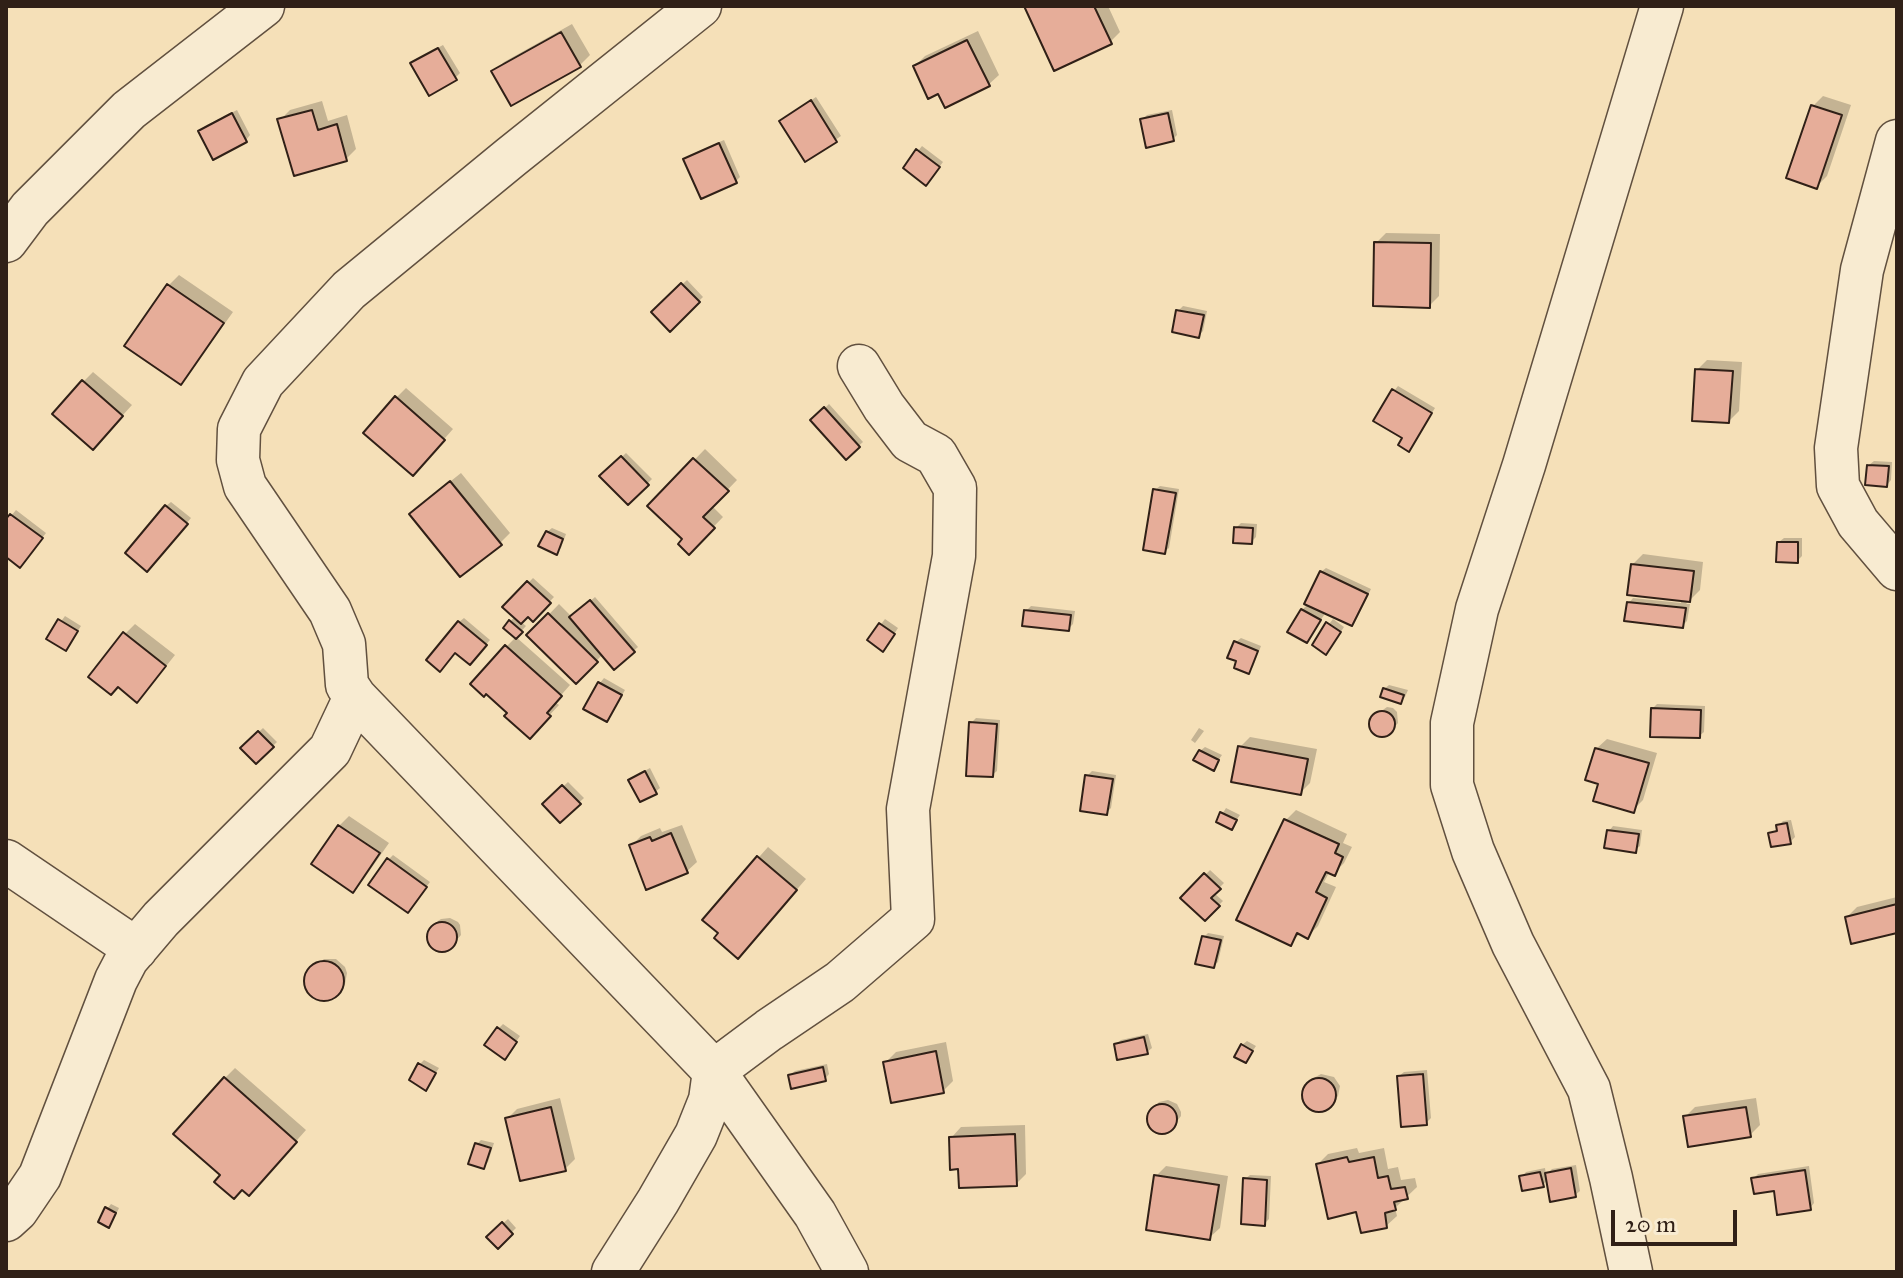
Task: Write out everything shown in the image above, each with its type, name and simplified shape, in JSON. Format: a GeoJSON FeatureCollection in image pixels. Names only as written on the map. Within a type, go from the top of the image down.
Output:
{"type":"FeatureCollection","features":[{"type":"Feature","properties":{"kind":"street"},"geometry":{"type":"LineString","coordinates":[[6,241],[30,209],[129,110],[263,6]]}},
{"type":"Feature","properties":{"kind":"street"},"geometry":{"type":"LineString","coordinates":[[700,6],[349,290],[263,382],[239,429],[238,460],[245,486],[330,611],[344,644],[347,685],[355,697],[714,1071],[815,1214],[847,1272]]}},
{"type":"Feature","properties":{"kind":"street"},"geometry":{"type":"LineString","coordinates":[[1631,1272],[1589,1089],[1513,944],[1473,851],[1452,785],[1452,723],[1477,609],[1529,450],[1662,6]]}},
{"type":"Feature","properties":{"kind":"street"},"geometry":{"type":"LineString","coordinates":[[1897,141],[1862,270],[1836,448],[1838,486],[1858,523],[1897,569]]}},
{"type":"Feature","properties":{"kind":"street"},"geometry":{"type":"LineString","coordinates":[[613,1272],[696,1135],[710,1100],[714,1071],[840,982],[913,919],[908,809],[954,556],[955,488],[936,455],[910,441],[859,366]]}},
{"type":"Feature","properties":{"kind":"street"},"geometry":{"type":"LineString","coordinates":[[6,1220],[17,1210],[40,1176],[127,959],[161,919],[330,750],[355,697]]}},
{"type":"Feature","properties":{"kind":"street"},"geometry":{"type":"LineString","coordinates":[[6,861],[136,949]]}},
{"type":"Feature","properties":{"kind":"building"},"geometry":{"type":"Polygon","coordinates":[[[1024,6],[1094,6],[1112,44],[1054,71],[1024,6]]]}},
{"type":"Feature","properties":{"kind":"building"},"geometry":{"type":"Polygon","coordinates":[[[561,32],[581,67],[511,106],[491,71],[561,32]]]}},
{"type":"Feature","properties":{"kind":"building"},"geometry":{"type":"Polygon","coordinates":[[[967,40],[990,86],[945,108],[938,94],[928,99],[913,66],[967,40]]]}},
{"type":"Feature","properties":{"kind":"building"},"geometry":{"type":"Polygon","coordinates":[[[438,48],[457,80],[429,96],[410,63],[438,48]]]}},
{"type":"Feature","properties":{"kind":"building"},"geometry":{"type":"Polygon","coordinates":[[[811,100],[837,142],[805,162],[779,121],[811,100]]]}},
{"type":"Feature","properties":{"kind":"building"},"geometry":{"type":"Polygon","coordinates":[[[1811,105],[1842,115],[1817,189],[1786,178],[1811,105]]]}},
{"type":"Feature","properties":{"kind":"building"},"geometry":{"type":"Polygon","coordinates":[[[312,110],[318,130],[337,124],[347,161],[294,176],[277,119],[312,110]]]}},
{"type":"Feature","properties":{"kind":"building"},"geometry":{"type":"Polygon","coordinates":[[[232,113],[247,142],[213,160],[198,131],[232,113]]]}},
{"type":"Feature","properties":{"kind":"building"},"geometry":{"type":"Polygon","coordinates":[[[1168,113],[1174,141],[1146,148],[1140,119],[1168,113]]]}},
{"type":"Feature","properties":{"kind":"building"},"geometry":{"type":"Polygon","coordinates":[[[719,143],[737,183],[701,199],[683,159],[719,143]]]}},
{"type":"Feature","properties":{"kind":"building"},"geometry":{"type":"Polygon","coordinates":[[[916,149],[940,167],[926,186],[903,168],[916,149]]]}},
{"type":"Feature","properties":{"kind":"building"},"geometry":{"type":"Polygon","coordinates":[[[1374,242],[1431,243],[1430,308],[1373,306],[1374,242]]]}},
{"type":"Feature","properties":{"kind":"building"},"geometry":{"type":"Polygon","coordinates":[[[681,283],[700,302],[670,332],[651,312],[681,283]]]}},
{"type":"Feature","properties":{"kind":"building"},"geometry":{"type":"Polygon","coordinates":[[[167,284],[224,323],[181,385],[124,346],[167,284]]]}},
{"type":"Feature","properties":{"kind":"building"},"geometry":{"type":"Polygon","coordinates":[[[1176,310],[1204,315],[1199,338],[1172,332],[1176,310]]]}},
{"type":"Feature","properties":{"kind":"building"},"geometry":{"type":"Polygon","coordinates":[[[1695,369],[1733,371],[1729,423],[1692,421],[1695,369]]]}},
{"type":"Feature","properties":{"kind":"building"},"geometry":{"type":"Polygon","coordinates":[[[82,380],[123,416],[93,450],[52,414],[82,380]]]}},
{"type":"Feature","properties":{"kind":"building"},"geometry":{"type":"Polygon","coordinates":[[[1392,389],[1432,413],[1409,452],[1398,445],[1402,438],[1373,421],[1392,389]]]}},
{"type":"Feature","properties":{"kind":"building"},"geometry":{"type":"Polygon","coordinates":[[[395,396],[445,440],[413,476],[363,433],[395,396]]]}},
{"type":"Feature","properties":{"kind":"building"},"geometry":{"type":"Polygon","coordinates":[[[824,407],[860,447],[846,460],[810,420],[824,407]]]}},
{"type":"Feature","properties":{"kind":"building"},"geometry":{"type":"Polygon","coordinates":[[[621,456],[649,485],[628,505],[599,476],[621,456]]]}},
{"type":"Feature","properties":{"kind":"building"},"geometry":{"type":"Polygon","coordinates":[[[693,458],[729,491],[703,517],[715,528],[689,555],[678,544],[682,539],[647,506],[693,458]]]}},
{"type":"Feature","properties":{"kind":"building"},"geometry":{"type":"Polygon","coordinates":[[[1867,465],[1889,466],[1887,487],[1865,485],[1867,465]]]}},
{"type":"Feature","properties":{"kind":"building"},"geometry":{"type":"Polygon","coordinates":[[[450,481],[502,545],[460,577],[409,514],[450,481]]]}},
{"type":"Feature","properties":{"kind":"building"},"geometry":{"type":"Polygon","coordinates":[[[1153,489],[1176,493],[1165,554],[1143,550],[1153,489]]]}},
{"type":"Feature","properties":{"kind":"building"},"geometry":{"type":"Polygon","coordinates":[[[165,505],[188,524],[147,572],[125,553],[165,505]]]}},
{"type":"Feature","properties":{"kind":"building"},"geometry":{"type":"Polygon","coordinates":[[[10,514],[43,538],[20,568],[6,557],[6,519],[10,514]]]}},
{"type":"Feature","properties":{"kind":"building"},"geometry":{"type":"Polygon","coordinates":[[[1234,527],[1253,528],[1252,544],[1233,543],[1234,527]]]}},
{"type":"Feature","properties":{"kind":"building"},"geometry":{"type":"Polygon","coordinates":[[[546,531],[563,539],[557,555],[538,546],[546,531]]]}},
{"type":"Feature","properties":{"kind":"building"},"geometry":{"type":"Polygon","coordinates":[[[1777,542],[1798,542],[1798,563],[1776,562],[1777,542]]]}},
{"type":"Feature","properties":{"kind":"building"},"geometry":{"type":"Polygon","coordinates":[[[1631,564],[1694,571],[1690,602],[1627,595],[1631,564]]]}},
{"type":"Feature","properties":{"kind":"building"},"geometry":{"type":"Polygon","coordinates":[[[1320,571],[1368,594],[1352,626],[1304,604],[1320,571]]]}},
{"type":"Feature","properties":{"kind":"building"},"geometry":{"type":"Polygon","coordinates":[[[527,581],[551,603],[533,622],[528,617],[521,624],[502,607],[527,581]]]}},
{"type":"Feature","properties":{"kind":"building"},"geometry":{"type":"Polygon","coordinates":[[[590,600],[635,652],[614,670],[569,617],[590,600]]]}},
{"type":"Feature","properties":{"kind":"building"},"geometry":{"type":"Polygon","coordinates":[[[1627,602],[1686,608],[1683,628],[1624,621],[1627,602]]]}},
{"type":"Feature","properties":{"kind":"building"},"geometry":{"type":"Polygon","coordinates":[[[1301,609],[1321,620],[1307,643],[1287,632],[1301,609]]]}},
{"type":"Feature","properties":{"kind":"building"},"geometry":{"type":"Polygon","coordinates":[[[1024,610],[1071,615],[1069,631],[1022,626],[1024,610]]]}},
{"type":"Feature","properties":{"kind":"building"},"geometry":{"type":"Polygon","coordinates":[[[548,613],[598,662],[576,684],[526,635],[548,613]]]}},
{"type":"Feature","properties":{"kind":"building"},"geometry":{"type":"Polygon","coordinates":[[[58,619],[78,631],[66,651],[46,639],[58,619]]]}},
{"type":"Feature","properties":{"kind":"building"},"geometry":{"type":"Polygon","coordinates":[[[509,620],[523,632],[516,639],[503,628],[509,620]]]}},
{"type":"Feature","properties":{"kind":"building"},"geometry":{"type":"Polygon","coordinates":[[[458,621],[487,645],[470,665],[455,653],[440,672],[426,660],[458,621]]]}},
{"type":"Feature","properties":{"kind":"building"},"geometry":{"type":"Polygon","coordinates":[[[1326,622],[1341,632],[1326,655],[1312,645],[1326,622]]]}},
{"type":"Feature","properties":{"kind":"building"},"geometry":{"type":"Polygon","coordinates":[[[879,623],[895,634],[883,652],[867,640],[879,623]]]}},
{"type":"Feature","properties":{"kind":"building"},"geometry":{"type":"Polygon","coordinates":[[[123,632],[166,666],[137,703],[118,687],[111,695],[88,677],[123,632]]]}},
{"type":"Feature","properties":{"kind":"building"},"geometry":{"type":"Polygon","coordinates":[[[1234,641],[1258,651],[1249,674],[1234,668],[1236,661],[1227,658],[1234,641]]]}},
{"type":"Feature","properties":{"kind":"building"},"geometry":{"type":"Polygon","coordinates":[[[505,645],[562,696],[547,713],[551,716],[530,739],[504,716],[507,713],[470,684],[505,645]]]}},
{"type":"Feature","properties":{"kind":"building"},"geometry":{"type":"Polygon","coordinates":[[[598,682],[622,695],[607,722],[583,709],[598,682]]]}},
{"type":"Feature","properties":{"kind":"building"},"geometry":{"type":"Polygon","coordinates":[[[1383,688],[1404,695],[1401,704],[1380,697],[1383,688]]]}},
{"type":"Feature","properties":{"kind":"building"},"geometry":{"type":"Polygon","coordinates":[[[1651,708],[1701,710],[1700,738],[1650,737],[1651,708]]]}},
{"type":"Feature","properties":{"kind":"building"},"geometry":{"type":"Polygon","coordinates":[[[1382,711],[1391,715],[1395,724],[1391,733],[1382,737],[1373,733],[1369,724],[1373,715],[1382,711]]]}},
{"type":"Feature","properties":{"kind":"building"},"geometry":{"type":"Polygon","coordinates":[[[969,722],[997,724],[993,777],[966,776],[969,722]]]}},
{"type":"Feature","properties":{"kind":"building"},"geometry":{"type":"Polygon","coordinates":[[[258,731],[274,747],[256,764],[240,748],[258,731]]]}},
{"type":"Feature","properties":{"kind":"building"},"geometry":{"type":"Polygon","coordinates":[[[1238,746],[1308,759],[1301,795],[1231,782],[1238,746]]]}},
{"type":"Feature","properties":{"kind":"building"},"geometry":{"type":"Polygon","coordinates":[[[1595,748],[1649,763],[1634,813],[1593,801],[1598,784],[1585,780],[1595,748]]]}},
{"type":"Feature","properties":{"kind":"building"},"geometry":{"type":"Polygon","coordinates":[[[1199,750],[1219,760],[1214,771],[1193,760],[1199,750]]]}},
{"type":"Feature","properties":{"kind":"building"},"geometry":{"type":"Polygon","coordinates":[[[645,771],[657,794],[640,802],[628,780],[645,771]]]}},
{"type":"Feature","properties":{"kind":"building"},"geometry":{"type":"Polygon","coordinates":[[[1085,775],[1113,779],[1107,815],[1080,811],[1085,775]]]}},
{"type":"Feature","properties":{"kind":"building"},"geometry":{"type":"Polygon","coordinates":[[[562,785],[581,804],[560,823],[542,804],[562,785]]]}},
{"type":"Feature","properties":{"kind":"building"},"geometry":{"type":"Polygon","coordinates":[[[1220,812],[1237,820],[1232,830],[1216,822],[1220,812]]]}},
{"type":"Feature","properties":{"kind":"building"},"geometry":{"type":"Polygon","coordinates":[[[1284,819],[1339,844],[1335,853],[1343,857],[1335,876],[1326,872],[1316,892],[1327,898],[1308,939],[1297,933],[1291,946],[1236,920],[1284,819]]]}},
{"type":"Feature","properties":{"kind":"building"},"geometry":{"type":"Polygon","coordinates":[[[1787,823],[1791,844],[1771,847],[1768,833],[1777,831],[1776,825],[1787,823]]]}},
{"type":"Feature","properties":{"kind":"building"},"geometry":{"type":"Polygon","coordinates":[[[338,825],[380,853],[353,893],[311,864],[338,825]]]}},
{"type":"Feature","properties":{"kind":"building"},"geometry":{"type":"Polygon","coordinates":[[[1607,830],[1639,834],[1636,853],[1604,848],[1607,830]]]}},
{"type":"Feature","properties":{"kind":"building"},"geometry":{"type":"Polygon","coordinates":[[[671,833],[688,873],[646,890],[629,845],[650,837],[652,841],[671,833]]]}},
{"type":"Feature","properties":{"kind":"building"},"geometry":{"type":"Polygon","coordinates":[[[757,856],[797,890],[738,959],[714,938],[718,933],[702,920],[757,856]]]}},
{"type":"Feature","properties":{"kind":"building"},"geometry":{"type":"Polygon","coordinates":[[[387,858],[427,887],[408,913],[368,885],[387,858]]]}},
{"type":"Feature","properties":{"kind":"building"},"geometry":{"type":"Polygon","coordinates":[[[1204,873],[1221,889],[1211,898],[1220,906],[1205,921],[1180,898],[1204,873]]]}},
{"type":"Feature","properties":{"kind":"building"},"geometry":{"type":"Polygon","coordinates":[[[1897,904],[1897,933],[1851,944],[1845,917],[1897,904]]]}},
{"type":"Feature","properties":{"kind":"building"},"geometry":{"type":"Polygon","coordinates":[[[442,922],[453,926],[457,937],[453,948],[442,952],[431,948],[427,937],[431,926],[442,922]]]}},
{"type":"Feature","properties":{"kind":"building"},"geometry":{"type":"Polygon","coordinates":[[[1202,936],[1221,940],[1214,968],[1195,964],[1202,936]]]}},
{"type":"Feature","properties":{"kind":"building"},"geometry":{"type":"Polygon","coordinates":[[[324,961],[338,967],[344,981],[338,995],[324,1001],[310,995],[304,981],[310,967],[324,961]]]}},
{"type":"Feature","properties":{"kind":"building"},"geometry":{"type":"Polygon","coordinates":[[[497,1027],[517,1042],[505,1060],[484,1045],[497,1027]]]}},
{"type":"Feature","properties":{"kind":"building"},"geometry":{"type":"Polygon","coordinates":[[[1144,1037],[1148,1054],[1117,1060],[1114,1044],[1144,1037]]]}},
{"type":"Feature","properties":{"kind":"building"},"geometry":{"type":"Polygon","coordinates":[[[1241,1044],[1253,1051],[1246,1063],[1234,1057],[1241,1044]]]}},
{"type":"Feature","properties":{"kind":"building"},"geometry":{"type":"Polygon","coordinates":[[[936,1051],[944,1093],[891,1103],[883,1062],[936,1051]]]}},
{"type":"Feature","properties":{"kind":"building"},"geometry":{"type":"Polygon","coordinates":[[[418,1063],[436,1073],[426,1091],[409,1080],[418,1063]]]}},
{"type":"Feature","properties":{"kind":"building"},"geometry":{"type":"Polygon","coordinates":[[[823,1067],[826,1081],[791,1089],[788,1075],[823,1067]]]}},
{"type":"Feature","properties":{"kind":"building"},"geometry":{"type":"Polygon","coordinates":[[[1423,1074],[1427,1125],[1401,1127],[1397,1076],[1423,1074]]]}},
{"type":"Feature","properties":{"kind":"building"},"geometry":{"type":"Polygon","coordinates":[[[224,1077],[297,1142],[249,1196],[242,1190],[234,1199],[214,1182],[220,1175],[173,1134],[224,1077]]]}},
{"type":"Feature","properties":{"kind":"building"},"geometry":{"type":"Polygon","coordinates":[[[1319,1078],[1331,1083],[1336,1095],[1331,1107],[1319,1112],[1307,1107],[1302,1095],[1307,1083],[1319,1078]]]}},
{"type":"Feature","properties":{"kind":"building"},"geometry":{"type":"Polygon","coordinates":[[[1162,1104],[1173,1108],[1177,1119],[1173,1130],[1162,1134],[1151,1130],[1147,1119],[1151,1108],[1162,1104]]]}},
{"type":"Feature","properties":{"kind":"building"},"geometry":{"type":"Polygon","coordinates":[[[551,1107],[566,1171],[520,1181],[505,1118],[551,1107]]]}},
{"type":"Feature","properties":{"kind":"building"},"geometry":{"type":"Polygon","coordinates":[[[1746,1107],[1751,1137],[1688,1147],[1683,1116],[1746,1107]]]}},
{"type":"Feature","properties":{"kind":"building"},"geometry":{"type":"Polygon","coordinates":[[[1015,1134],[1017,1186],[959,1188],[958,1169],[950,1170],[949,1137],[1015,1134]]]}},
{"type":"Feature","properties":{"kind":"building"},"geometry":{"type":"Polygon","coordinates":[[[475,1143],[491,1148],[484,1169],[468,1164],[475,1143]]]}},
{"type":"Feature","properties":{"kind":"building"},"geometry":{"type":"Polygon","coordinates":[[[1347,1157],[1349,1162],[1374,1157],[1378,1178],[1388,1176],[1391,1189],[1405,1187],[1408,1199],[1394,1202],[1396,1210],[1385,1213],[1387,1228],[1361,1233],[1356,1212],[1328,1219],[1316,1164],[1347,1157]]]}},
{"type":"Feature","properties":{"kind":"building"},"geometry":{"type":"Polygon","coordinates":[[[1571,1168],[1576,1197],[1550,1202],[1545,1173],[1571,1168]]]}},
{"type":"Feature","properties":{"kind":"building"},"geometry":{"type":"Polygon","coordinates":[[[1805,1170],[1811,1210],[1777,1215],[1774,1191],[1754,1194],[1751,1178],[1805,1170]]]}},
{"type":"Feature","properties":{"kind":"building"},"geometry":{"type":"Polygon","coordinates":[[[1540,1172],[1544,1187],[1522,1191],[1519,1176],[1540,1172]]]}},
{"type":"Feature","properties":{"kind":"building"},"geometry":{"type":"Polygon","coordinates":[[[1154,1175],[1219,1185],[1210,1240],[1146,1230],[1154,1175]]]}},
{"type":"Feature","properties":{"kind":"building"},"geometry":{"type":"Polygon","coordinates":[[[1243,1178],[1267,1180],[1265,1226],[1241,1224],[1243,1178]]]}},
{"type":"Feature","properties":{"kind":"building"},"geometry":{"type":"Polygon","coordinates":[[[105,1207],[116,1213],[109,1228],[98,1222],[105,1207]]]}},
{"type":"Feature","properties":{"kind":"building"},"geometry":{"type":"Polygon","coordinates":[[[502,1222],[513,1234],[498,1249],[486,1237],[502,1222]]]}}]}
